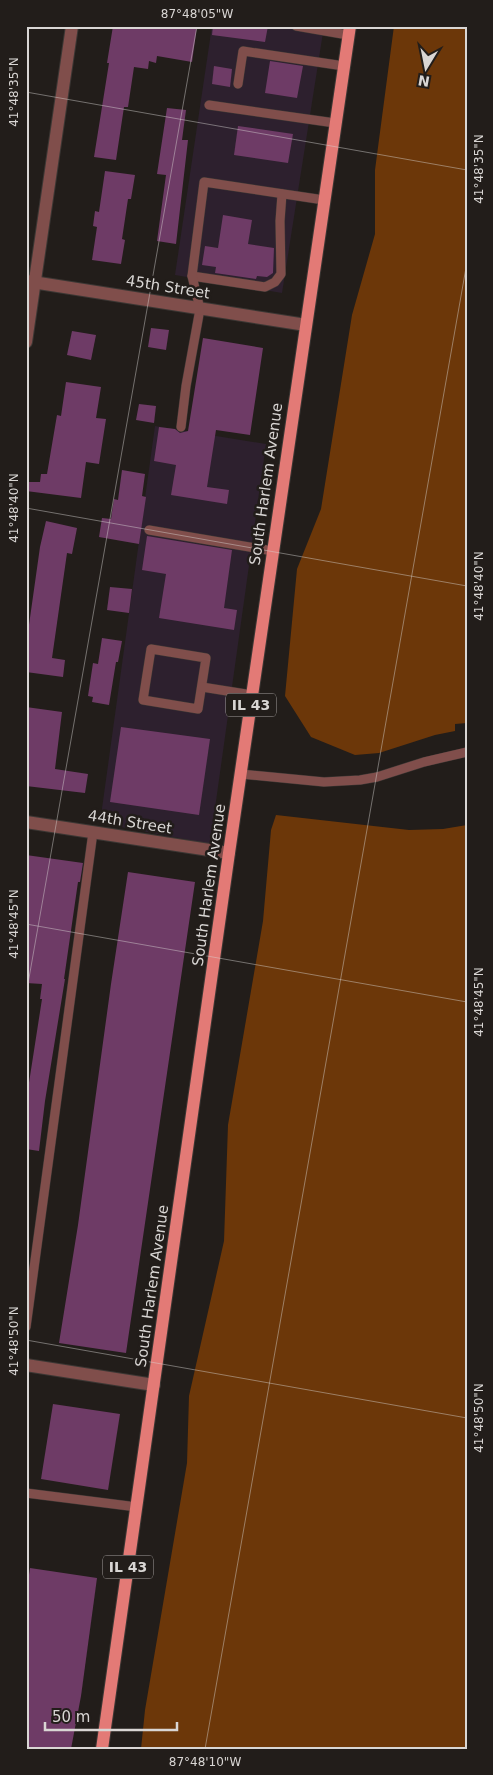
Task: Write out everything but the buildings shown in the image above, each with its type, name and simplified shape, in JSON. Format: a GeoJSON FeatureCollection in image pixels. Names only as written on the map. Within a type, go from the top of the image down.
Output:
{"type":"FeatureCollection","features":[{"type":"Feature","properties":{"kind":"main road","name":"South Harlem Avenue"},"geometry":{"type":"LineString","coordinates":[[102,1749],[229,853],[349,31]]}},
{"type":"Feature","properties":{"kind":"street"},"geometry":{"type":"LineString","coordinates":[[26,342],[31,282],[72,26]]}},
{"type":"Feature","properties":{"kind":"street","name":"45th Street"},"geometry":{"type":"LineString","coordinates":[[31,282],[306,324]]}},
{"type":"Feature","properties":{"kind":"street","name":"44th Street"},"geometry":{"type":"LineString","coordinates":[[26,822],[229,853]]}},
{"type":"Feature","properties":{"kind":"street"},"geometry":{"type":"LineString","coordinates":[[26,1365],[154,1385]]}},
{"type":"Feature","properties":{"kind":"lane"},"geometry":{"type":"LineString","coordinates":[[296,26],[349,31]]}},
{"type":"Feature","properties":{"kind":"lane"},"geometry":{"type":"LineString","coordinates":[[238,84],[243,51],[344,66]]}},
{"type":"Feature","properties":{"kind":"lane"},"geometry":{"type":"LineString","coordinates":[[208,105],[335,123]]}},
{"type":"Feature","properties":{"kind":"lane"},"geometry":{"type":"LineString","coordinates":[[181,427],[186,386],[200,308],[192,276],[204,182],[324,200]]}},
{"type":"Feature","properties":{"kind":"lane"},"geometry":{"type":"LineString","coordinates":[[192,276],[265,287],[275,282],[281,274],[282,265],[280,221],[282,194]]}},
{"type":"Feature","properties":{"kind":"lane"},"geometry":{"type":"LineString","coordinates":[[149,530],[273,551]]}},
{"type":"Feature","properties":{"kind":"lane"},"geometry":{"type":"LineString","coordinates":[[150,649],[206,658],[202,687],[198,709],[142,700],[150,649]]}},
{"type":"Feature","properties":{"kind":"lane"},"geometry":{"type":"LineString","coordinates":[[202,687],[252,695]]}},
{"type":"Feature","properties":{"kind":"lane"},"geometry":{"type":"LineString","coordinates":[[241,774],[324,782],[360,780],[467,752]]}},
{"type":"Feature","properties":{"kind":"lane"},"geometry":{"type":"LineString","coordinates":[[26,1327],[93,832]]}},
{"type":"Feature","properties":{"kind":"lane"},"geometry":{"type":"LineString","coordinates":[[26,1493],[136,1507]]}},
{"type":"Feature","properties":{"kind":"shaded area"},"geometry":{"type":"Polygon","coordinates":[[[212,26],[324,26],[282,293],[175,275],[212,26]]]}},
{"type":"Feature","properties":{"kind":"shaded area"},"geometry":{"type":"Polygon","coordinates":[[[394,26],[467,26],[467,723],[455,724],[455,731],[435,735],[379,753],[355,755],[311,737],[285,696],[297,569],[321,509],[352,315],[375,234],[375,170],[394,26]]]}},
{"type":"Feature","properties":{"kind":"shaded area"},"geometry":{"type":"Polygon","coordinates":[[[155,426],[266,444],[210,844],[100,823],[155,426]]]}},
{"type":"Feature","properties":{"kind":"shaded area"},"geometry":{"type":"Polygon","coordinates":[[[276,815],[409,830],[443,829],[467,825],[467,1749],[141,1749],[145,1710],[187,1463],[189,1396],[224,1241],[228,1125],[263,921],[271,830],[276,815]]]}}]}
